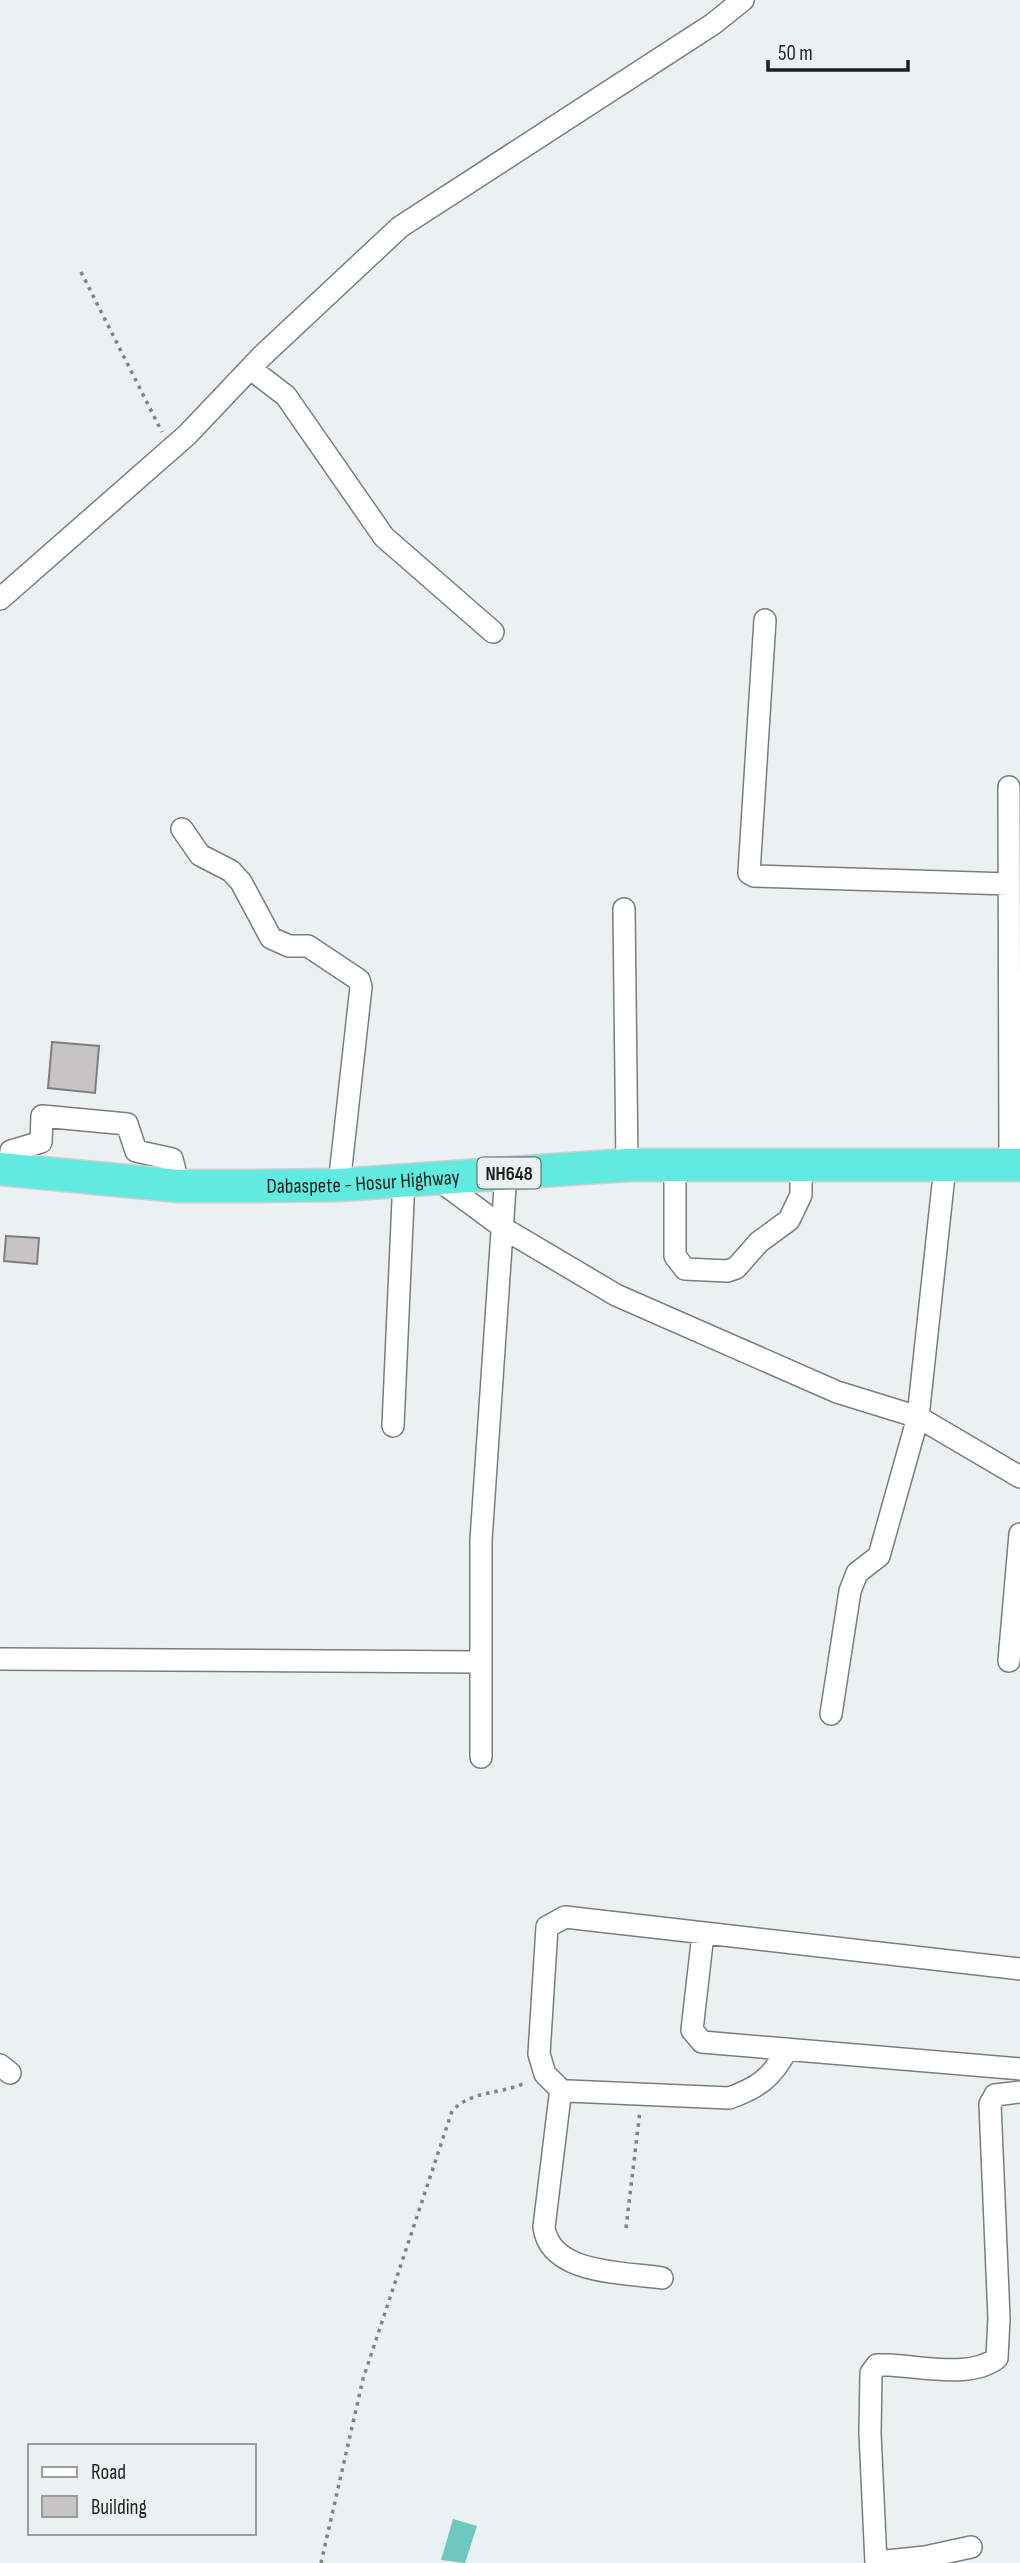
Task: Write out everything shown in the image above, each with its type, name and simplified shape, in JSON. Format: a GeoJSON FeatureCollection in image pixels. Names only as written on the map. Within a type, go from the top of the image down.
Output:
{"type":"FeatureCollection","features":[{"type":"Feature","properties":{"kind":"highway","name":"Dabaspete - Hosur Highway"},"geometry":{"type":"LineString","coordinates":[[4,1169],[179,1185],[339,1185],[404,1178],[627,1165],[1015,1165]]}},
{"type":"Feature","properties":{"kind":"street"},"geometry":{"type":"LineString","coordinates":[[0,598],[171,449],[400,227],[702,31],[743,0]]}},
{"type":"Feature","properties":{"kind":"street"},"geometry":{"type":"LineString","coordinates":[[251,369],[286,396],[384,537],[493,632]]}},
{"type":"Feature","properties":{"kind":"street"},"geometry":{"type":"LineString","coordinates":[[765,620],[749,873],[754,876],[1009,884]]}},
{"type":"Feature","properties":{"kind":"street"},"geometry":{"type":"LineString","coordinates":[[1009,787],[1015,1165]]}},
{"type":"Feature","properties":{"kind":"street"},"geometry":{"type":"LineString","coordinates":[[183,829],[200,855],[231,871],[241,882],[271,938],[289,946],[308,946],[359,980],[361,987],[339,1185]]}},
{"type":"Feature","properties":{"kind":"street"},"geometry":{"type":"LineString","coordinates":[[624,909],[627,1165]]}},
{"type":"Feature","properties":{"kind":"street"},"geometry":{"type":"LineString","coordinates":[[4,1169],[10,1152],[41,1142],[42,1116],[127,1124],[136,1151],[172,1159],[179,1185]]}},
{"type":"Feature","properties":{"kind":"street"},"geometry":{"type":"LineString","coordinates":[[675,1164],[675,1256],[685,1269],[727,1271],[736,1268],[759,1242],[789,1220],[801,1195],[801,1166]]}},
{"type":"Feature","properties":{"kind":"street"},"geometry":{"type":"LineString","coordinates":[[831,1714],[849,1591],[857,1573],[879,1556],[919,1417],[945,1166]]}},
{"type":"Feature","properties":{"kind":"street"},"geometry":{"type":"LineString","coordinates":[[481,1758],[481,1540],[506,1173]]}},
{"type":"Feature","properties":{"kind":"street"},"geometry":{"type":"LineString","coordinates":[[393,1426],[404,1178]]}},
{"type":"Feature","properties":{"kind":"street"},"geometry":{"type":"LineString","coordinates":[[436,1178],[508,1231],[616,1294],[837,1392],[919,1417],[1020,1477]]}},
{"type":"Feature","properties":{"kind":"street"},"geometry":{"type":"LineString","coordinates":[[1009,1661],[1020,1534]]}},
{"type":"Feature","properties":{"kind":"street"},"geometry":{"type":"LineString","coordinates":[[0,1659],[481,1662]]}},
{"type":"Feature","properties":{"kind":"street"},"geometry":{"type":"LineString","coordinates":[[787,2049],[775,2073],[753,2090],[729,2098],[564,2092],[545,2074],[539,2054],[547,1927],[565,1917],[1020,1969]]}},
{"type":"Feature","properties":{"kind":"street"},"geometry":{"type":"LineString","coordinates":[[703,1934],[692,2030],[695,2037],[702,2042],[1020,2069]]}},
{"type":"Feature","properties":{"kind":"street"},"geometry":{"type":"LineString","coordinates":[[564,2092],[544,2227],[545,2240],[552,2249],[578,2265],[663,2278]]}},
{"type":"Feature","properties":{"kind":"street"},"geometry":{"type":"LineString","coordinates":[[971,2547],[925,2557],[876,2562],[870,2432],[872,2373],[877,2365],[966,2368],[989,2364],[997,2358],[999,2318],[990,2104],[995,2095],[1020,2092]]}},
{"type":"Feature","properties":{"kind":"path"},"geometry":{"type":"LineString","coordinates":[[80,272],[171,449]]}},
{"type":"Feature","properties":{"kind":"path"},"geometry":{"type":"LineString","coordinates":[[321,2563],[363,2379],[452,2111],[474,2094],[503,2091],[545,2074]]}},
{"type":"Feature","properties":{"kind":"path"},"geometry":{"type":"LineString","coordinates":[[626,2228],[642,2095]]}},
{"type":"Feature","properties":{"kind":"water"},"geometry":{"type":"Polygon","coordinates":[[[453,2519],[477,2526],[465,2563],[441,2560],[453,2519]]]}},
{"type":"Feature","properties":{"kind":"building"},"geometry":{"type":"Polygon","coordinates":[[[52,1042],[99,1046],[95,1093],[48,1088],[52,1042]]]}},
{"type":"Feature","properties":{"kind":"building"},"geometry":{"type":"Polygon","coordinates":[[[6,1236],[39,1238],[37,1264],[4,1261],[6,1236]]]}}]}
